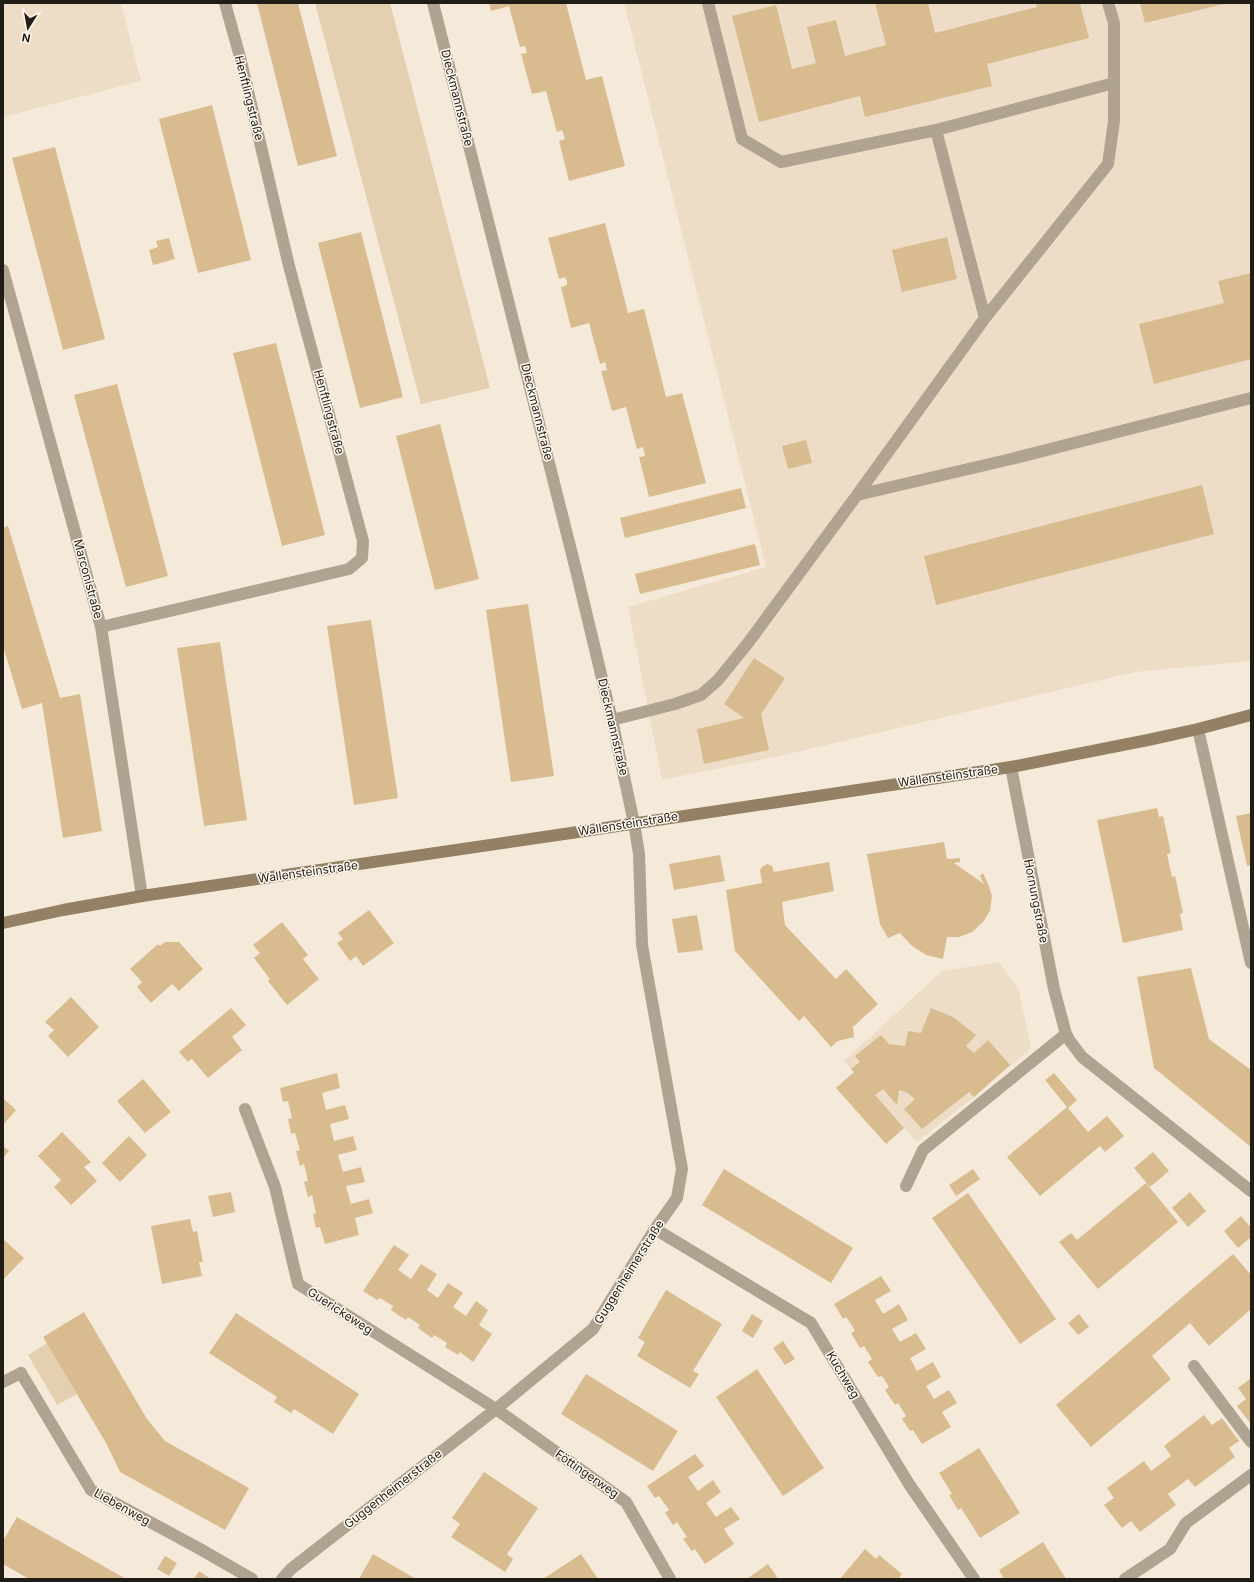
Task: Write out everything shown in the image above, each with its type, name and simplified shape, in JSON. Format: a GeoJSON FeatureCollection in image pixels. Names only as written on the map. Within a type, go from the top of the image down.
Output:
{"type":"FeatureCollection","features":[{"type":"Feature","properties":{"kind":"street","name":"Henftlingstraße"},"geometry":{"type":"LineString","coordinates":[[101,627],[349,569],[362,558],[363,541],[289,266],[240,57],[225,3]]}},
{"type":"Feature","properties":{"kind":"street","name":"Dieckmannstraße"},"geometry":{"type":"LineString","coordinates":[[434,3],[573,555],[612,720],[634,823]]}},
{"type":"Feature","properties":{"kind":"street"},"geometry":{"type":"LineString","coordinates":[[708,3],[742,139],[781,162],[936,130],[1114,83]]}},
{"type":"Feature","properties":{"kind":"street"},"geometry":{"type":"LineString","coordinates":[[612,720],[675,704],[701,695],[718,680],[748,643],[985,318],[1108,164],[1114,121],[1114,23],[1108,3]]}},
{"type":"Feature","properties":{"kind":"street"},"geometry":{"type":"LineString","coordinates":[[936,130],[985,318]]}},
{"type":"Feature","properties":{"kind":"street","name":"Marconistraße"},"geometry":{"type":"LineString","coordinates":[[3,270],[101,627],[142,896]]}},
{"type":"Feature","properties":{"kind":"street"},"geometry":{"type":"LineString","coordinates":[[857,495],[1018,457],[1251,398]]}},
{"type":"Feature","properties":{"kind":"street","name":"Wallensteinstraße"},"geometry":{"type":"LineString","coordinates":[[3,923],[63,910],[142,896],[1011,767],[1198,729],[1251,715]]}},
{"type":"Feature","properties":{"kind":"street"},"geometry":{"type":"LineString","coordinates":[[1198,729],[1251,963]]}},
{"type":"Feature","properties":{"kind":"street","name":"Hornungstraße"},"geometry":{"type":"LineString","coordinates":[[1011,767],[1054,989],[1066,1034],[1082,1057],[1251,1191]]}},
{"type":"Feature","properties":{"kind":"street","name":"Guggenheimerstraße"},"geometry":{"type":"LineString","coordinates":[[282,1579],[291,1569],[496,1409],[593,1329],[655,1229],[677,1198],[682,1169],[642,945],[639,854],[634,823]]}},
{"type":"Feature","properties":{"kind":"street"},"geometry":{"type":"LineString","coordinates":[[906,1186],[924,1150],[1066,1034]]}},
{"type":"Feature","properties":{"kind":"street","name":"Guerickeweg"},"geometry":{"type":"LineString","coordinates":[[245,1109],[275,1187],[298,1284],[496,1409]]}},
{"type":"Feature","properties":{"kind":"street","name":"Kuchweg"},"geometry":{"type":"LineString","coordinates":[[655,1229],[811,1323],[909,1484],[974,1579]]}},
{"type":"Feature","properties":{"kind":"street"},"geometry":{"type":"LineString","coordinates":[[1194,1366],[1251,1442]]}},
{"type":"Feature","properties":{"kind":"street","name":"Liebenweg"},"geometry":{"type":"LineString","coordinates":[[3,1382],[21,1373],[90,1490],[200,1549],[252,1579]]}},
{"type":"Feature","properties":{"kind":"street","name":"Föttingerweg"},"geometry":{"type":"LineString","coordinates":[[496,1409],[626,1502],[670,1579]]}},
{"type":"Feature","properties":{"kind":"street"},"geometry":{"type":"LineString","coordinates":[[1125,1579],[1170,1549],[1186,1522],[1251,1475]]}},
{"type":"Feature","properties":{"kind":"shaded area"},"geometry":{"type":"Polygon","coordinates":[[[3,3],[121,3],[141,81],[3,117],[3,3]]]}},
{"type":"Feature","properties":{"kind":"shaded area"},"geometry":{"type":"Polygon","coordinates":[[[315,3],[390,3],[490,388],[421,404],[315,3]]]}},
{"type":"Feature","properties":{"kind":"shaded area"},"geometry":{"type":"Polygon","coordinates":[[[624,3],[1251,3],[1251,661],[1135,672],[784,755],[662,780],[628,607],[766,567],[624,3]]]}},
{"type":"Feature","properties":{"kind":"shaded area"},"geometry":{"type":"Polygon","coordinates":[[[999,962],[1019,990],[1031,1048],[974,1097],[917,1142],[844,1061],[942,971],[999,962]]]}},
{"type":"Feature","properties":{"kind":"shaded area"},"geometry":{"type":"Polygon","coordinates":[[[47,1343],[77,1394],[57,1405],[28,1355],[47,1343]]]}},
{"type":"Feature","properties":{"kind":"building"},"geometry":{"type":"Polygon","coordinates":[[[257,3],[298,3],[337,156],[298,166],[257,3]]]}},
{"type":"Feature","properties":{"kind":"building"},"geometry":{"type":"Polygon","coordinates":[[[489,3],[566,3],[586,80],[602,76],[625,166],[569,181],[559,141],[565,139],[562,130],[557,132],[546,91],[532,94],[521,54],[527,53],[525,46],[520,47],[509,6],[491,11],[489,3]]]}},
{"type":"Feature","properties":{"kind":"building"},"geometry":{"type":"Polygon","coordinates":[[[875,3],[928,3],[935,33],[1037,7],[1036,3],[1080,3],[1089,38],[987,64],[992,86],[865,117],[860,96],[759,122],[732,16],[776,5],[792,69],[816,63],[807,27],[836,20],[845,56],[886,45],[875,3]]]}},
{"type":"Feature","properties":{"kind":"building"},"geometry":{"type":"Polygon","coordinates":[[[1140,3],[1224,3],[1224,4],[1145,23],[1140,3]]]}},
{"type":"Feature","properties":{"kind":"building"},"geometry":{"type":"Polygon","coordinates":[[[212,105],[251,260],[198,273],[159,119],[212,105]]]}},
{"type":"Feature","properties":{"kind":"building"},"geometry":{"type":"Polygon","coordinates":[[[55,147],[105,339],[63,350],[12,158],[55,147]]]}},
{"type":"Feature","properties":{"kind":"building"},"geometry":{"type":"Polygon","coordinates":[[[605,223],[628,313],[644,309],[666,397],[682,393],[706,483],[649,497],[639,457],[645,456],[643,447],[637,449],[626,407],[612,411],[601,371],[607,370],[605,362],[600,364],[589,323],[571,328],[561,287],[567,285],[567,281],[565,277],[559,279],[548,238],[605,223]]]}},
{"type":"Feature","properties":{"kind":"building"},"geometry":{"type":"Polygon","coordinates":[[[361,232],[403,397],[360,408],[318,243],[361,232]]]}},
{"type":"Feature","properties":{"kind":"building"},"geometry":{"type":"Polygon","coordinates":[[[947,237],[957,279],[902,292],[892,250],[947,237]]]}},
{"type":"Feature","properties":{"kind":"building"},"geometry":{"type":"Polygon","coordinates":[[[169,238],[175,259],[153,265],[149,250],[158,247],[156,241],[169,238]]]}},
{"type":"Feature","properties":{"kind":"building"},"geometry":{"type":"Polygon","coordinates":[[[1251,273],[1251,359],[1154,384],[1139,324],[1224,303],[1218,281],[1251,273]]]}},
{"type":"Feature","properties":{"kind":"building"},"geometry":{"type":"Polygon","coordinates":[[[276,343],[325,535],[282,546],[233,353],[276,343]]]}},
{"type":"Feature","properties":{"kind":"building"},"geometry":{"type":"Polygon","coordinates":[[[117,384],[168,576],[126,587],[74,395],[117,384]]]}},
{"type":"Feature","properties":{"kind":"building"},"geometry":{"type":"Polygon","coordinates":[[[440,424],[479,579],[435,590],[396,436],[440,424]]]}},
{"type":"Feature","properties":{"kind":"building"},"geometry":{"type":"Polygon","coordinates":[[[806,440],[812,463],[788,469],[782,446],[806,440]]]}},
{"type":"Feature","properties":{"kind":"building"},"geometry":{"type":"Polygon","coordinates":[[[1202,485],[1214,534],[936,605],[924,556],[1202,485]]]}},
{"type":"Feature","properties":{"kind":"building"},"geometry":{"type":"Polygon","coordinates":[[[741,488],[746,508],[625,538],[620,518],[741,488]]]}},
{"type":"Feature","properties":{"kind":"building"},"geometry":{"type":"Polygon","coordinates":[[[8,526],[60,698],[80,694],[102,831],[63,838],[42,703],[22,709],[3,646],[3,528],[8,526]]]}},
{"type":"Feature","properties":{"kind":"building"},"geometry":{"type":"Polygon","coordinates":[[[755,544],[760,565],[640,594],[635,574],[755,544]]]}},
{"type":"Feature","properties":{"kind":"building"},"geometry":{"type":"Polygon","coordinates":[[[528,604],[554,776],[511,782],[486,610],[528,604]]]}},
{"type":"Feature","properties":{"kind":"building"},"geometry":{"type":"Polygon","coordinates":[[[371,620],[398,798],[354,805],[327,626],[371,620]]]}},
{"type":"Feature","properties":{"kind":"building"},"geometry":{"type":"Polygon","coordinates":[[[220,642],[247,820],[204,826],[177,648],[220,642]]]}},
{"type":"Feature","properties":{"kind":"building"},"geometry":{"type":"Polygon","coordinates":[[[754,658],[785,678],[761,714],[769,750],[704,764],[697,729],[744,718],[724,704],[754,658]]]}},
{"type":"Feature","properties":{"kind":"building"},"geometry":{"type":"Polygon","coordinates":[[[1157,808],[1159,817],[1163,816],[1171,853],[1167,854],[1172,877],[1175,876],[1183,913],[1180,914],[1183,930],[1123,943],[1097,820],[1157,808]]]}},
{"type":"Feature","properties":{"kind":"building"},"geometry":{"type":"Polygon","coordinates":[[[1251,813],[1251,865],[1247,866],[1236,816],[1251,813]]]}},
{"type":"Feature","properties":{"kind":"building"},"geometry":{"type":"Polygon","coordinates":[[[944,842],[947,859],[960,858],[960,862],[954,863],[984,884],[980,876],[983,873],[992,896],[990,911],[983,922],[972,932],[959,937],[947,937],[943,959],[926,955],[911,945],[900,933],[888,938],[880,924],[867,854],[944,842]]]}},
{"type":"Feature","properties":{"kind":"building"},"geometry":{"type":"Polygon","coordinates":[[[720,855],[725,881],[674,890],[669,864],[720,855]]]}},
{"type":"Feature","properties":{"kind":"building"},"geometry":{"type":"Polygon","coordinates":[[[829,862],[834,891],[782,902],[785,925],[836,979],[846,969],[878,1004],[853,1027],[854,1037],[838,1041],[831,1047],[804,1016],[799,1021],[735,951],[726,890],[762,883],[760,870],[767,864],[772,866],[774,872],[829,862]]]}},
{"type":"Feature","properties":{"kind":"building"},"geometry":{"type":"Polygon","coordinates":[[[369,910],[394,943],[363,966],[356,956],[350,961],[337,943],[343,939],[338,933],[369,910]]]}},
{"type":"Feature","properties":{"kind":"building"},"geometry":{"type":"Polygon","coordinates":[[[697,915],[703,950],[678,953],[672,919],[697,915]]]}},
{"type":"Feature","properties":{"kind":"building"},"geometry":{"type":"Polygon","coordinates":[[[282,922],[308,955],[303,959],[319,979],[287,1005],[268,981],[270,979],[254,958],[260,953],[253,945],[282,922]]]}},
{"type":"Feature","properties":{"kind":"building"},"geometry":{"type":"Polygon","coordinates":[[[165,942],[179,942],[203,969],[179,991],[172,984],[151,1003],[137,987],[142,982],[130,969],[158,944],[160,946],[165,942]]]}},
{"type":"Feature","properties":{"kind":"building"},"geometry":{"type":"Polygon","coordinates":[[[1191,968],[1209,1039],[1251,1070],[1251,1147],[1154,1068],[1137,977],[1191,968]]]}},
{"type":"Feature","properties":{"kind":"building"},"geometry":{"type":"Polygon","coordinates":[[[71,997],[99,1027],[68,1057],[48,1036],[54,1030],[45,1022],[71,997]]]}},
{"type":"Feature","properties":{"kind":"building"},"geometry":{"type":"Polygon","coordinates":[[[231,1008],[246,1025],[232,1037],[242,1050],[208,1078],[192,1059],[188,1062],[179,1052],[231,1008]]]}},
{"type":"Feature","properties":{"kind":"building"},"geometry":{"type":"Polygon","coordinates":[[[931,1008],[953,1017],[976,1035],[966,1046],[974,1053],[988,1040],[1010,1065],[974,1097],[969,1092],[922,1129],[904,1109],[915,1099],[908,1093],[899,1090],[897,1105],[883,1089],[875,1095],[904,1128],[886,1144],[836,1088],[854,1072],[851,1069],[860,1062],[855,1056],[881,1035],[889,1044],[905,1046],[908,1031],[921,1033],[931,1008]]]}},
{"type":"Feature","properties":{"kind":"building"},"geometry":{"type":"Polygon","coordinates":[[[337,1073],[340,1088],[322,1093],[326,1110],[345,1105],[349,1119],[330,1124],[334,1141],[353,1136],[357,1150],[338,1155],[343,1172],[361,1167],[365,1182],[346,1186],[351,1204],[369,1199],[373,1213],[355,1218],[359,1235],[325,1244],[320,1227],[316,1228],[313,1214],[316,1213],[312,1195],[308,1197],[304,1182],[308,1181],[304,1164],[300,1166],[296,1151],[300,1150],[295,1133],[291,1134],[288,1119],[292,1118],[288,1101],[283,1102],[280,1088],[337,1073]]]}},
{"type":"Feature","properties":{"kind":"building"},"geometry":{"type":"Polygon","coordinates":[[[1054,1073],[1077,1100],[1068,1108],[1088,1132],[1107,1116],[1124,1136],[1105,1152],[1100,1146],[1040,1196],[1007,1157],[1067,1107],[1045,1080],[1054,1073]]]}},
{"type":"Feature","properties":{"kind":"building"},"geometry":{"type":"Polygon","coordinates":[[[143,1079],[171,1112],[145,1133],[117,1101],[143,1079]]]}},
{"type":"Feature","properties":{"kind":"building"},"geometry":{"type":"Polygon","coordinates":[[[3,1098],[16,1110],[3,1125],[3,1098]]]}},
{"type":"Feature","properties":{"kind":"building"},"geometry":{"type":"Polygon","coordinates":[[[62,1132],[91,1162],[84,1167],[97,1181],[71,1205],[54,1187],[61,1180],[38,1156],[62,1132]]]}},
{"type":"Feature","properties":{"kind":"building"},"geometry":{"type":"Polygon","coordinates":[[[129,1136],[147,1155],[120,1182],[102,1163],[129,1136]]]}},
{"type":"Feature","properties":{"kind":"building"},"geometry":{"type":"Polygon","coordinates":[[[3,1146],[9,1151],[3,1158],[3,1146]]]}},
{"type":"Feature","properties":{"kind":"building"},"geometry":{"type":"Polygon","coordinates":[[[1153,1152],[1169,1171],[1150,1187],[1134,1168],[1153,1152]]]}},
{"type":"Feature","properties":{"kind":"building"},"geometry":{"type":"Polygon","coordinates":[[[724,1169],[853,1248],[831,1283],[702,1205],[724,1169]]]}},
{"type":"Feature","properties":{"kind":"building"},"geometry":{"type":"Polygon","coordinates":[[[973,1169],[980,1179],[956,1196],[949,1185],[973,1169]]]}},
{"type":"Feature","properties":{"kind":"building"},"geometry":{"type":"Polygon","coordinates":[[[1146,1183],[1178,1222],[1098,1289],[1059,1242],[1071,1233],[1077,1240],[1146,1183]]]}},
{"type":"Feature","properties":{"kind":"building"},"geometry":{"type":"Polygon","coordinates":[[[231,1192],[235,1212],[213,1217],[208,1196],[231,1192]]]}},
{"type":"Feature","properties":{"kind":"building"},"geometry":{"type":"Polygon","coordinates":[[[1190,1192],[1206,1211],[1188,1227],[1172,1208],[1190,1192]]]}},
{"type":"Feature","properties":{"kind":"building"},"geometry":{"type":"Polygon","coordinates":[[[968,1193],[1056,1319],[1020,1344],[932,1218],[968,1193]]]}},
{"type":"Feature","properties":{"kind":"building"},"geometry":{"type":"Polygon","coordinates":[[[1241,1216],[1251,1228],[1251,1237],[1238,1248],[1224,1231],[1241,1216]]]}},
{"type":"Feature","properties":{"kind":"building"},"geometry":{"type":"Polygon","coordinates":[[[190,1219],[193,1232],[197,1231],[203,1262],[199,1262],[202,1276],[162,1284],[151,1226],[190,1219]]]}},
{"type":"Feature","properties":{"kind":"building"},"geometry":{"type":"Polygon","coordinates":[[[3,1239],[24,1258],[3,1280],[3,1239]]]}},
{"type":"Feature","properties":{"kind":"building"},"geometry":{"type":"Polygon","coordinates":[[[394,1245],[409,1255],[398,1270],[411,1279],[421,1264],[437,1274],[427,1290],[438,1298],[448,1283],[463,1293],[453,1307],[466,1316],[476,1301],[488,1310],[479,1325],[492,1334],[473,1362],[460,1352],[458,1355],[445,1347],[447,1343],[434,1335],[432,1338],[418,1328],[420,1325],[408,1317],[406,1320],[391,1310],[393,1306],[380,1298],[377,1300],[363,1291],[394,1245]]]}},
{"type":"Feature","properties":{"kind":"building"},"geometry":{"type":"Polygon","coordinates":[[[1233,1254],[1251,1275],[1251,1309],[1209,1346],[1190,1323],[1161,1348],[1152,1356],[1171,1379],[1091,1447],[1056,1405],[1233,1254]]]}},
{"type":"Feature","properties":{"kind":"building"},"geometry":{"type":"Polygon","coordinates":[[[881,1276],[891,1291],[875,1300],[883,1314],[899,1304],[908,1320],[892,1329],[900,1342],[916,1333],[926,1349],[910,1358],[917,1371],[933,1362],[941,1377],[926,1386],[934,1399],[949,1390],[957,1403],[942,1412],[951,1427],[922,1444],[913,1430],[910,1431],[902,1419],[906,1416],[898,1403],[895,1405],[885,1390],[889,1387],[882,1376],[878,1377],[868,1362],[872,1359],[864,1346],[860,1348],[851,1333],[855,1331],[851,1324],[846,1317],[843,1319],[834,1304],[881,1276]]]}},
{"type":"Feature","properties":{"kind":"building"},"geometry":{"type":"Polygon","coordinates":[[[666,1290],[722,1324],[693,1371],[699,1374],[690,1388],[637,1356],[645,1342],[638,1338],[666,1290]]]}},
{"type":"Feature","properties":{"kind":"building"},"geometry":{"type":"Polygon","coordinates":[[[84,1312],[147,1419],[165,1441],[249,1488],[225,1530],[120,1472],[106,1443],[43,1337],[84,1312]]]}},
{"type":"Feature","properties":{"kind":"building"},"geometry":{"type":"Polygon","coordinates":[[[236,1313],[359,1394],[333,1434],[294,1409],[291,1413],[274,1402],[277,1397],[209,1353],[236,1313]]]}},
{"type":"Feature","properties":{"kind":"building"},"geometry":{"type":"Polygon","coordinates":[[[752,1314],[763,1321],[753,1338],[742,1331],[752,1314]]]}},
{"type":"Feature","properties":{"kind":"building"},"geometry":{"type":"Polygon","coordinates":[[[1079,1314],[1089,1327],[1078,1335],[1068,1323],[1079,1314]]]}},
{"type":"Feature","properties":{"kind":"building"},"geometry":{"type":"Polygon","coordinates":[[[783,1341],[795,1359],[785,1365],[773,1348],[783,1341]]]}},
{"type":"Feature","properties":{"kind":"building"},"geometry":{"type":"Polygon","coordinates":[[[757,1369],[824,1468],[783,1496],[716,1397],[757,1369]]]}},
{"type":"Feature","properties":{"kind":"building"},"geometry":{"type":"Polygon","coordinates":[[[586,1374],[678,1431],[653,1471],[561,1414],[586,1374]]]}},
{"type":"Feature","properties":{"kind":"building"},"geometry":{"type":"Polygon","coordinates":[[[1251,1378],[1251,1424],[1237,1406],[1246,1399],[1238,1388],[1251,1378]]]}},
{"type":"Feature","properties":{"kind":"building"},"geometry":{"type":"Polygon","coordinates":[[[1204,1415],[1212,1425],[1222,1418],[1239,1441],[1229,1448],[1235,1457],[1195,1487],[1188,1479],[1168,1494],[1176,1505],[1140,1532],[1131,1521],[1122,1528],[1104,1505],[1114,1498],[1107,1488],[1144,1461],[1151,1471],[1171,1456],[1164,1446],[1204,1415]]]}},
{"type":"Feature","properties":{"kind":"building"},"geometry":{"type":"Polygon","coordinates":[[[979,1448],[1020,1513],[980,1538],[961,1508],[958,1510],[949,1495],[952,1494],[939,1473],[979,1448]]]}},
{"type":"Feature","properties":{"kind":"building"},"geometry":{"type":"Polygon","coordinates":[[[695,1454],[704,1466],[688,1477],[698,1491],[713,1480],[721,1492],[706,1503],[716,1517],[731,1507],[740,1519],[724,1529],[734,1544],[705,1564],[695,1549],[692,1551],[683,1539],[687,1537],[677,1522],[673,1525],[665,1513],[669,1510],[659,1496],[655,1498],[647,1486],[695,1454]]]}},
{"type":"Feature","properties":{"kind":"building"},"geometry":{"type":"Polygon","coordinates":[[[484,1472],[538,1508],[507,1554],[513,1559],[505,1572],[451,1537],[460,1524],[452,1518],[484,1472]]]}},
{"type":"Feature","properties":{"kind":"building"},"geometry":{"type":"Polygon","coordinates":[[[17,1517],[126,1579],[29,1579],[3,1564],[3,1541],[17,1517]]]}},
{"type":"Feature","properties":{"kind":"building"},"geometry":{"type":"Polygon","coordinates":[[[1043,1542],[1066,1579],[1004,1579],[999,1570],[1043,1542]]]}},
{"type":"Feature","properties":{"kind":"building"},"geometry":{"type":"Polygon","coordinates":[[[865,1549],[876,1559],[879,1555],[902,1574],[899,1578],[900,1579],[840,1579],[865,1549]]]}},
{"type":"Feature","properties":{"kind":"building"},"geometry":{"type":"Polygon","coordinates":[[[373,1554],[397,1568],[416,1579],[359,1579],[373,1554]]]}},
{"type":"Feature","properties":{"kind":"building"},"geometry":{"type":"Polygon","coordinates":[[[581,1554],[598,1579],[543,1579],[581,1554]]]}},
{"type":"Feature","properties":{"kind":"building"},"geometry":{"type":"Polygon","coordinates":[[[165,1556],[177,1563],[169,1576],[157,1569],[165,1556]]]}},
{"type":"Feature","properties":{"kind":"building"},"geometry":{"type":"Polygon","coordinates":[[[768,1564],[777,1577],[774,1579],[747,1579],[768,1564]]]}},
{"type":"Feature","properties":{"kind":"building"},"geometry":{"type":"Polygon","coordinates":[[[199,1571],[211,1579],[194,1579],[199,1571]]]}}]}
